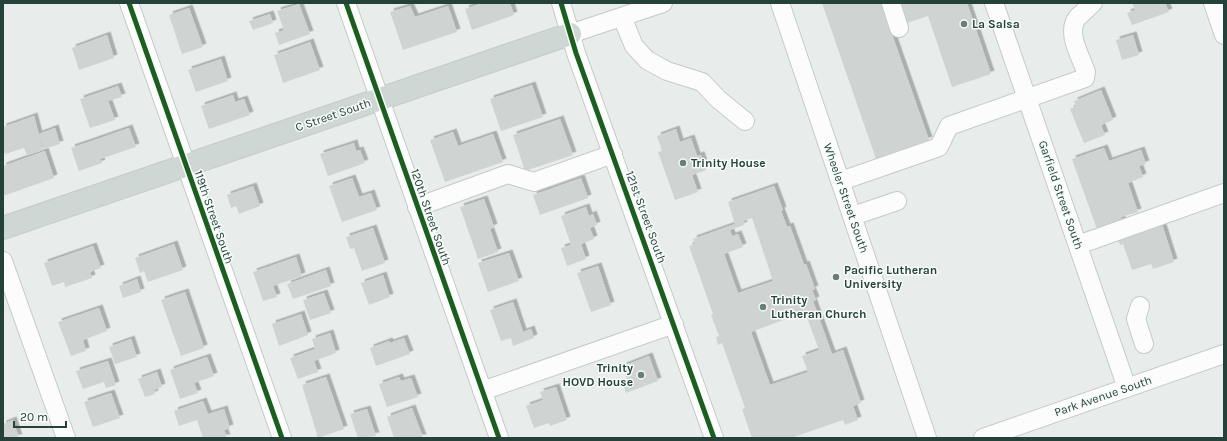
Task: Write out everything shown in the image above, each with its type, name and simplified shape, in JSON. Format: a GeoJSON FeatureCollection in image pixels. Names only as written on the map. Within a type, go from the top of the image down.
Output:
{"type":"FeatureCollection","features":[{"type":"Feature","properties":{"kind":"main road","name":"C Street South"},"geometry":{"type":"LineString","coordinates":[[3,228],[570,34]]}},
{"type":"Feature","properties":{"kind":"street","name":"119th Street South"},"geometry":{"type":"LineString","coordinates":[[129,3],[282,438]]}},
{"type":"Feature","properties":{"kind":"street","name":"120th Street South"},"geometry":{"type":"LineString","coordinates":[[346,3],[499,438]]}},
{"type":"Feature","properties":{"kind":"street","name":"121st Street South"},"geometry":{"type":"LineString","coordinates":[[561,3],[570,34],[714,438]]}},
{"type":"Feature","properties":{"kind":"street","name":"C Street South"},"geometry":{"type":"LineString","coordinates":[[570,34],[663,3]]}},
{"type":"Feature","properties":{"kind":"street","name":"Wheeler Street South"},"geometry":{"type":"LineString","coordinates":[[780,3],[927,438]]}},
{"type":"Feature","properties":{"kind":"street"},"geometry":{"type":"LineString","coordinates":[[890,3],[899,28]]}},
{"type":"Feature","properties":{"kind":"street","name":"Garfield Street South"},"geometry":{"type":"LineString","coordinates":[[994,3],[1127,388]]}},
{"type":"Feature","properties":{"kind":"street"},"geometry":{"type":"LineString","coordinates":[[841,181],[939,147],[949,126],[1084,78],[1086,72],[1073,34],[1077,19],[1093,3]]}},
{"type":"Feature","properties":{"kind":"street"},"geometry":{"type":"LineString","coordinates":[[1213,3],[1224,35]]}},
{"type":"Feature","properties":{"kind":"street"},"geometry":{"type":"LineString","coordinates":[[622,17],[634,46],[647,60],[667,71],[702,82],[718,99],[745,121]]}},
{"type":"Feature","properties":{"kind":"street"},"geometry":{"type":"LineString","coordinates":[[417,207],[508,174],[534,182],[613,154]]}},
{"type":"Feature","properties":{"kind":"street"},"geometry":{"type":"LineString","coordinates":[[1078,245],[1224,193]]}},
{"type":"Feature","properties":{"kind":"street"},"geometry":{"type":"LineString","coordinates":[[852,216],[897,201]]}},
{"type":"Feature","properties":{"kind":"street"},"geometry":{"type":"LineString","coordinates":[[3,261],[66,438]]}},
{"type":"Feature","properties":{"kind":"street"},"geometry":{"type":"LineString","coordinates":[[1140,306],[1136,319],[1144,344]]}},
{"type":"Feature","properties":{"kind":"street"},"geometry":{"type":"LineString","coordinates":[[482,391],[674,324]]}},
{"type":"Feature","properties":{"kind":"street","name":"Park Avenue South"},"geometry":{"type":"LineString","coordinates":[[983,438],[1224,354]]}},
{"type":"Feature","properties":{"kind":"building"},"geometry":{"type":"Polygon","coordinates":[[[482,3],[510,3],[514,15],[472,30],[465,9],[482,3]]]}},
{"type":"Feature","properties":{"kind":"building"},"geometry":{"type":"Polygon","coordinates":[[[822,3],[881,3],[929,140],[876,159],[822,3]]]}},
{"type":"Feature","properties":{"kind":"building"},"geometry":{"type":"Polygon","coordinates":[[[893,3],[967,3],[991,74],[952,87],[928,16],[901,25],[893,3]]]}},
{"type":"Feature","properties":{"kind":"building"},"geometry":{"type":"Polygon","coordinates":[[[1132,3],[1165,3],[1169,12],[1132,25],[1127,13],[1135,10],[1132,3]]]}},
{"type":"Feature","properties":{"kind":"building"},"geometry":{"type":"Polygon","coordinates":[[[299,4],[310,34],[279,45],[275,33],[284,30],[277,11],[299,4]]]}},
{"type":"Feature","properties":{"kind":"building"},"geometry":{"type":"Polygon","coordinates":[[[410,6],[415,17],[448,6],[457,32],[403,50],[390,12],[410,6]]]}},
{"type":"Feature","properties":{"kind":"building"},"geometry":{"type":"Polygon","coordinates":[[[189,8],[203,47],[182,54],[169,15],[189,8]]]}},
{"type":"Feature","properties":{"kind":"building"},"geometry":{"type":"Polygon","coordinates":[[[270,14],[273,23],[253,30],[249,21],[270,14]]]}},
{"type":"Feature","properties":{"kind":"building"},"geometry":{"type":"Polygon","coordinates":[[[107,35],[114,58],[79,70],[72,48],[107,35]]]}},
{"type":"Feature","properties":{"kind":"building"},"geometry":{"type":"Polygon","coordinates":[[[1133,35],[1139,55],[1122,60],[1116,40],[1133,35]]]}},
{"type":"Feature","properties":{"kind":"building"},"geometry":{"type":"Polygon","coordinates":[[[310,42],[320,70],[283,83],[274,55],[310,42]]]}},
{"type":"Feature","properties":{"kind":"building"},"geometry":{"type":"Polygon","coordinates":[[[221,59],[228,81],[196,92],[188,70],[221,59]]]}},
{"type":"Feature","properties":{"kind":"building"},"geometry":{"type":"Polygon","coordinates":[[[532,85],[543,117],[501,131],[490,99],[532,85]]]}},
{"type":"Feature","properties":{"kind":"building"},"geometry":{"type":"Polygon","coordinates":[[[118,86],[122,97],[108,101],[115,120],[90,128],[80,99],[118,86]]]}},
{"type":"Feature","properties":{"kind":"building"},"geometry":{"type":"Polygon","coordinates":[[[1101,90],[1113,120],[1101,125],[1105,135],[1084,143],[1070,109],[1076,106],[1074,101],[1101,90]]]}},
{"type":"Feature","properties":{"kind":"building"},"geometry":{"type":"Polygon","coordinates":[[[233,95],[235,102],[244,99],[250,115],[209,129],[201,106],[233,95]]]}},
{"type":"Feature","properties":{"kind":"building"},"geometry":{"type":"Polygon","coordinates":[[[34,116],[43,150],[27,155],[24,148],[5,154],[3,149],[3,127],[34,116]]]}},
{"type":"Feature","properties":{"kind":"building"},"geometry":{"type":"Polygon","coordinates":[[[560,119],[573,155],[525,171],[513,135],[560,119]]]}},
{"type":"Feature","properties":{"kind":"building"},"geometry":{"type":"Polygon","coordinates":[[[55,128],[60,144],[44,149],[39,134],[55,128]]]}},
{"type":"Feature","properties":{"kind":"building"},"geometry":{"type":"Polygon","coordinates":[[[129,128],[136,147],[100,159],[102,163],[79,171],[71,148],[129,128]]]}},
{"type":"Feature","properties":{"kind":"building","name":"Trinity House"},"geometry":{"type":"Polygon","coordinates":[[[676,129],[680,142],[691,138],[697,156],[701,155],[706,170],[692,175],[698,192],[675,200],[658,152],[662,151],[657,136],[676,129]]]}},
{"type":"Feature","properties":{"kind":"building"},"geometry":{"type":"Polygon","coordinates":[[[453,132],[458,146],[493,134],[503,162],[445,182],[430,140],[453,132]]]}},
{"type":"Feature","properties":{"kind":"building"},"geometry":{"type":"Polygon","coordinates":[[[354,143],[356,151],[360,150],[365,163],[328,176],[320,154],[354,143]]]}},
{"type":"Feature","properties":{"kind":"building"},"geometry":{"type":"Polygon","coordinates":[[[1104,148],[1109,161],[1141,150],[1146,164],[1139,166],[1143,177],[1128,183],[1138,212],[1121,217],[1123,223],[1098,232],[1072,159],[1104,148]]]}},
{"type":"Feature","properties":{"kind":"building"},"geometry":{"type":"Polygon","coordinates":[[[45,151],[54,178],[3,196],[3,166],[45,151]]]}},
{"type":"Feature","properties":{"kind":"building"},"geometry":{"type":"Polygon","coordinates":[[[352,178],[359,197],[371,193],[377,210],[342,222],[329,186],[352,178]]]}},
{"type":"Feature","properties":{"kind":"building"},"geometry":{"type":"Polygon","coordinates":[[[581,178],[588,198],[540,215],[533,195],[581,178]]]}},
{"type":"Feature","properties":{"kind":"building"},"geometry":{"type":"Polygon","coordinates":[[[253,186],[260,206],[239,214],[236,206],[231,208],[227,195],[253,186]]]}},
{"type":"Feature","properties":{"kind":"building","name":"Trinity Lutheran Church"},"geometry":{"type":"Polygon","coordinates":[[[774,186],[783,210],[781,211],[787,227],[790,226],[804,265],[806,264],[815,289],[812,290],[816,300],[813,301],[832,354],[843,350],[861,403],[853,406],[858,420],[845,425],[843,420],[791,438],[752,438],[742,409],[745,408],[722,343],[718,345],[716,337],[719,336],[711,315],[713,314],[689,246],[695,244],[693,239],[735,224],[728,202],[774,186]],[[752,218],[743,221],[744,225],[730,230],[732,236],[738,234],[743,247],[724,254],[738,293],[773,281],[752,218]],[[805,312],[751,332],[770,385],[808,372],[802,356],[819,350],[805,312]]]}},
{"type":"Feature","properties":{"kind":"building"},"geometry":{"type":"Polygon","coordinates":[[[484,199],[494,227],[490,229],[498,252],[478,259],[460,207],[484,199]]]}},
{"type":"Feature","properties":{"kind":"building"},"geometry":{"type":"Polygon","coordinates":[[[586,207],[589,216],[593,214],[597,225],[590,228],[594,239],[581,244],[586,259],[567,266],[561,248],[571,245],[561,216],[586,207]]]}},
{"type":"Feature","properties":{"kind":"building"},"geometry":{"type":"Polygon","coordinates":[[[1161,221],[1174,262],[1153,269],[1151,264],[1132,270],[1123,244],[1120,245],[1117,236],[1161,221]]]}},
{"type":"Feature","properties":{"kind":"building"},"geometry":{"type":"Polygon","coordinates":[[[373,228],[385,263],[362,271],[354,248],[350,249],[346,237],[373,228]]]}},
{"type":"Feature","properties":{"kind":"building"},"geometry":{"type":"Polygon","coordinates":[[[174,244],[183,270],[148,282],[144,271],[140,273],[135,258],[174,244]]]}},
{"type":"Feature","properties":{"kind":"building"},"geometry":{"type":"Polygon","coordinates":[[[93,246],[101,268],[90,272],[92,278],[65,287],[64,282],[52,286],[44,263],[93,246]]]}},
{"type":"Feature","properties":{"kind":"building"},"geometry":{"type":"Polygon","coordinates":[[[509,253],[519,281],[488,292],[478,263],[509,253]]]}},
{"type":"Feature","properties":{"kind":"building"},"geometry":{"type":"Polygon","coordinates":[[[296,257],[302,276],[273,286],[277,297],[263,301],[253,272],[296,257]]]}},
{"type":"Feature","properties":{"kind":"building"},"geometry":{"type":"Polygon","coordinates":[[[598,266],[611,305],[591,312],[577,273],[598,266]]]}},
{"type":"Feature","properties":{"kind":"building"},"geometry":{"type":"Polygon","coordinates":[[[326,270],[331,286],[293,299],[287,284],[326,270]]]}},
{"type":"Feature","properties":{"kind":"building"},"geometry":{"type":"Polygon","coordinates":[[[383,275],[390,297],[369,305],[361,283],[383,275]]]}},
{"type":"Feature","properties":{"kind":"building"},"geometry":{"type":"Polygon","coordinates":[[[137,279],[141,292],[123,298],[119,286],[137,279]]]}},
{"type":"Feature","properties":{"kind":"building"},"geometry":{"type":"Polygon","coordinates":[[[185,292],[204,348],[181,356],[161,300],[185,292]]]}},
{"type":"Feature","properties":{"kind":"building"},"geometry":{"type":"Polygon","coordinates":[[[324,293],[331,313],[310,320],[303,300],[324,293]]]}},
{"type":"Feature","properties":{"kind":"building"},"geometry":{"type":"Polygon","coordinates":[[[513,302],[523,332],[531,329],[534,338],[513,346],[511,338],[501,341],[490,310],[513,302]]]}},
{"type":"Feature","properties":{"kind":"building"},"geometry":{"type":"Polygon","coordinates":[[[99,308],[107,331],[83,340],[86,351],[71,356],[58,322],[99,308]]]}},
{"type":"Feature","properties":{"kind":"building"},"geometry":{"type":"Polygon","coordinates":[[[301,314],[308,335],[279,346],[272,324],[301,314]]]}},
{"type":"Feature","properties":{"kind":"building"},"geometry":{"type":"Polygon","coordinates":[[[330,333],[336,353],[314,361],[318,372],[298,379],[290,358],[315,349],[312,339],[330,333]]]}},
{"type":"Feature","properties":{"kind":"building"},"geometry":{"type":"Polygon","coordinates":[[[404,338],[410,354],[376,366],[370,348],[389,341],[390,343],[404,338]]]}},
{"type":"Feature","properties":{"kind":"building"},"geometry":{"type":"Polygon","coordinates":[[[131,339],[137,357],[115,364],[109,347],[131,339]]]}},
{"type":"Feature","properties":{"kind":"building","name":"Trinity HOVD House"},"geometry":{"type":"Polygon","coordinates":[[[649,356],[658,381],[626,393],[623,384],[628,383],[623,366],[649,356]]]}},
{"type":"Feature","properties":{"kind":"building"},"geometry":{"type":"Polygon","coordinates":[[[207,357],[214,376],[194,383],[198,393],[180,399],[170,370],[207,357]]]}},
{"type":"Feature","properties":{"kind":"building"},"geometry":{"type":"Polygon","coordinates":[[[108,361],[116,385],[106,388],[104,382],[83,389],[76,371],[108,361]]]}},
{"type":"Feature","properties":{"kind":"building"},"geometry":{"type":"Polygon","coordinates":[[[157,372],[162,387],[154,390],[155,394],[145,397],[138,379],[157,372]]]}},
{"type":"Feature","properties":{"kind":"building"},"geometry":{"type":"Polygon","coordinates":[[[326,377],[344,429],[318,438],[302,385],[326,377]]]}},
{"type":"Feature","properties":{"kind":"building"},"geometry":{"type":"Polygon","coordinates":[[[399,377],[401,381],[411,378],[418,397],[387,407],[379,384],[399,377]]]}},
{"type":"Feature","properties":{"kind":"building"},"geometry":{"type":"Polygon","coordinates":[[[556,387],[567,420],[550,426],[549,423],[534,428],[526,406],[543,400],[540,392],[556,387]]]}},
{"type":"Feature","properties":{"kind":"building"},"geometry":{"type":"Polygon","coordinates":[[[111,393],[120,418],[93,427],[84,402],[111,393]]]}},
{"type":"Feature","properties":{"kind":"building"},"geometry":{"type":"Polygon","coordinates":[[[203,401],[208,414],[224,409],[230,428],[224,430],[227,438],[203,438],[197,420],[179,426],[174,411],[203,401]]]}},
{"type":"Feature","properties":{"kind":"building"},"geometry":{"type":"Polygon","coordinates":[[[412,408],[423,438],[394,438],[387,417],[412,408]]]}},
{"type":"Feature","properties":{"kind":"building"},"geometry":{"type":"Polygon","coordinates":[[[367,409],[376,436],[358,438],[350,414],[367,409]]]}},
{"type":"Feature","properties":{"kind":"building"},"geometry":{"type":"Polygon","coordinates":[[[13,420],[19,438],[3,438],[3,424],[13,420]]]}},
{"type":"Feature","properties":{"kind":"cycle path"},"geometry":{"type":"LineString","coordinates":[[129,3],[282,438]]}},
{"type":"Feature","properties":{"kind":"cycle path"},"geometry":{"type":"LineString","coordinates":[[346,3],[499,438]]}},
{"type":"Feature","properties":{"kind":"cycle path"},"geometry":{"type":"LineString","coordinates":[[561,3],[576,53],[714,438]]}},
{"type":"Feature","properties":{"kind":"place","name":"La Salsa"},"geometry":{"type":"Point","coordinates":[964,24]}},
{"type":"Feature","properties":{"kind":"place","name":"Trinity House"},"geometry":{"type":"Point","coordinates":[683,163]}},
{"type":"Feature","properties":{"kind":"place","name":"Pacific Lutheran University"},"geometry":{"type":"Point","coordinates":[836,277]}},
{"type":"Feature","properties":{"kind":"place","name":"Trinity Lutheran Church"},"geometry":{"type":"Point","coordinates":[763,307]}},
{"type":"Feature","properties":{"kind":"place","name":"Trinity HOVD House"},"geometry":{"type":"Point","coordinates":[641,375]}}]}
